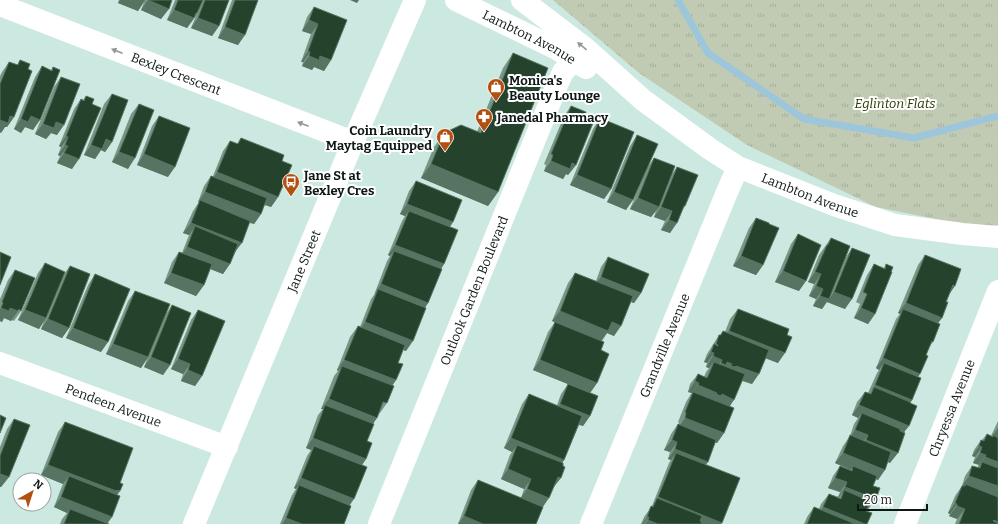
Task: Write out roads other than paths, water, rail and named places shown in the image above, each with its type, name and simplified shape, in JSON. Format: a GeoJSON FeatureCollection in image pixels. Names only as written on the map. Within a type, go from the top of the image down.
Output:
{"type":"FeatureCollection","features":[{"type":"Feature","properties":{"kind":"street","name":"Jane Street"},"geometry":{"type":"LineString","coordinates":[[194,524],[353,142],[415,0]]}},
{"type":"Feature","properties":{"kind":"street","name":"Lambton Avenue"},"geometry":{"type":"LineString","coordinates":[[456,0],[557,49],[573,61],[643,100]]}},
{"type":"Feature","properties":{"kind":"street","name":"Lambton Avenue"},"geometry":{"type":"LineString","coordinates":[[522,0],[585,48],[643,100],[710,149],[738,167],[834,205],[895,225],[998,237]]}},
{"type":"Feature","properties":{"kind":"street","name":"Bexley Crescent"},"geometry":{"type":"LineString","coordinates":[[0,5],[353,142]]}},
{"type":"Feature","properties":{"kind":"street","name":"Outlook Garden Boulevard"},"geometry":{"type":"LineString","coordinates":[[379,524],[556,85],[563,72],[573,61]]}},
{"type":"Feature","properties":{"kind":"street","name":"Grandville Avenue"},"geometry":{"type":"LineString","coordinates":[[591,524],[726,192],[738,167]]}},
{"type":"Feature","properties":{"kind":"street","name":"Chryessa Avenue"},"geometry":{"type":"LineString","coordinates":[[905,524],[998,291]]}},
{"type":"Feature","properties":{"kind":"street","name":"Pendeen Avenue"},"geometry":{"type":"LineString","coordinates":[[0,363],[227,447]]}},
{"type":"Feature","properties":{"kind":"waterway"},"geometry":{"type":"LineString","coordinates":[[678,0],[708,53],[804,119],[914,138],[998,116]]}},
{"type":"Feature","properties":{"kind":"place","name":"Monica's Beauty Lounge"},"geometry":{"type":"Point","coordinates":[496,102]}},
{"type":"Feature","properties":{"kind":"place","name":"Janedal Pharmacy"},"geometry":{"type":"Point","coordinates":[484,132]}},
{"type":"Feature","properties":{"kind":"place","name":"Coin Laundry Maytag Equipped"},"geometry":{"type":"Point","coordinates":[445,152]}},
{"type":"Feature","properties":{"kind":"place","name":"Jane St at Bexley Cres"},"geometry":{"type":"Point","coordinates":[291,197]}},
{"type":"Feature","properties":{"kind":"park label","name":"Eglinton Flats"},"geometry":{"type":"Point","coordinates":[895,103]}}]}
